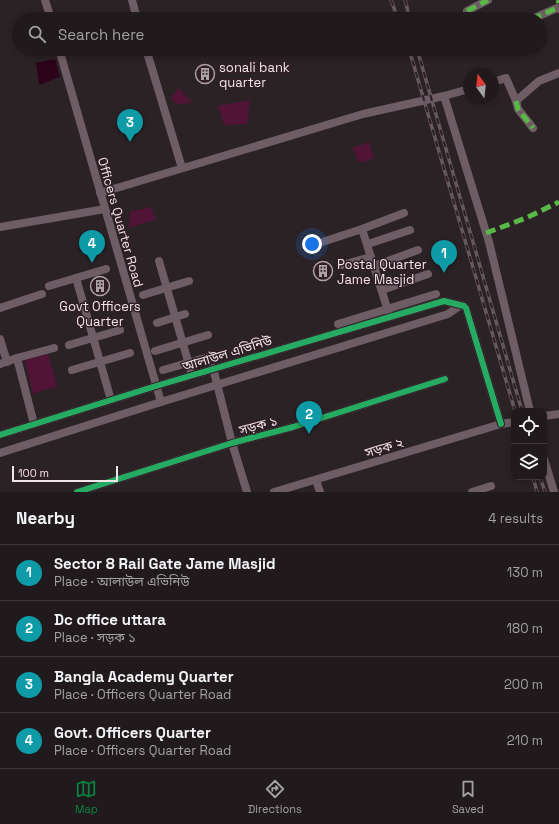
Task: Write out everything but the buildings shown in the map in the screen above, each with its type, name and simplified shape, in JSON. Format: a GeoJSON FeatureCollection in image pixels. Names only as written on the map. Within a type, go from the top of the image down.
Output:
{"type":"FeatureCollection","features":[{"type":"Feature","properties":{"kind":"street"},"geometry":{"type":"LineString","coordinates":[[45,0],[49,12]]}},
{"type":"Feature","properties":{"kind":"street"},"geometry":{"type":"LineString","coordinates":[[132,0],[135,12]]}},
{"type":"Feature","properties":{"kind":"street"},"geometry":{"type":"LineString","coordinates":[[467,11],[488,0]]}},
{"type":"Feature","properties":{"kind":"street"},"geometry":{"type":"LineString","coordinates":[[547,12],[557,8],[559,9]]}},
{"type":"Feature","properties":{"kind":"street","name":"Officers Quarter Road"},"geometry":{"type":"LineString","coordinates":[[61,56],[161,402]]}},
{"type":"Feature","properties":{"kind":"street"},"geometry":{"type":"LineString","coordinates":[[148,56],[182,168]]}},
{"type":"Feature","properties":{"kind":"street"},"geometry":{"type":"LineString","coordinates":[[516,101],[539,81],[559,73]]}},
{"type":"Feature","properties":{"kind":"street"},"geometry":{"type":"LineString","coordinates":[[499,80],[506,78],[518,109],[533,128]]}},
{"type":"Feature","properties":{"kind":"street"},"geometry":{"type":"LineString","coordinates":[[100,193],[363,114],[463,91]]}},
{"type":"Feature","properties":{"kind":"street"},"geometry":{"type":"LineString","coordinates":[[444,96],[489,242],[529,408]]}},
{"type":"Feature","properties":{"kind":"street"},"geometry":{"type":"LineString","coordinates":[[0,226],[105,209]]}},
{"type":"Feature","properties":{"kind":"street"},"geometry":{"type":"LineString","coordinates":[[307,246],[404,214]]}},
{"type":"Feature","properties":{"kind":"street"},"geometry":{"type":"LineString","coordinates":[[362,229],[368,244],[388,313]]}},
{"type":"Feature","properties":{"kind":"street"},"geometry":{"type":"LineString","coordinates":[[368,244],[410,230]]}},
{"type":"Feature","properties":{"kind":"street"},"geometry":{"type":"LineString","coordinates":[[374,266],[418,250]]}},
{"type":"Feature","properties":{"kind":"street"},"geometry":{"type":"LineString","coordinates":[[342,265],[371,256]]}},
{"type":"Feature","properties":{"kind":"street"},"geometry":{"type":"LineString","coordinates":[[159,261],[192,375]]}},
{"type":"Feature","properties":{"kind":"street"},"geometry":{"type":"LineString","coordinates":[[49,286],[106,269]]}},
{"type":"Feature","properties":{"kind":"street"},"geometry":{"type":"LineString","coordinates":[[382,290],[428,274]]}},
{"type":"Feature","properties":{"kind":"street"},"geometry":{"type":"LineString","coordinates":[[76,278],[111,400]]}},
{"type":"Feature","properties":{"kind":"street"},"geometry":{"type":"LineString","coordinates":[[143,295],[189,281]]}},
{"type":"Feature","properties":{"kind":"street"},"geometry":{"type":"LineString","coordinates":[[0,308],[42,294]]}},
{"type":"Feature","properties":{"kind":"street"},"geometry":{"type":"LineString","coordinates":[[338,324],[388,313],[436,294]]}},
{"type":"Feature","properties":{"kind":"street","name":"আলাউল এভিনিউ"},"geometry":{"type":"LineString","coordinates":[[0,435],[388,313],[444,301],[461,305]]}},
{"type":"Feature","properties":{"kind":"street"},"geometry":{"type":"LineString","coordinates":[[0,453],[448,314],[461,305],[466,308],[468,313],[501,424]]}},
{"type":"Feature","properties":{"kind":"street"},"geometry":{"type":"LineString","coordinates":[[157,323],[184,314]]}},
{"type":"Feature","properties":{"kind":"street"},"geometry":{"type":"LineString","coordinates":[[69,345],[120,330]]}},
{"type":"Feature","properties":{"kind":"street"},"geometry":{"type":"LineString","coordinates":[[155,351],[208,335]]}},
{"type":"Feature","properties":{"kind":"street"},"geometry":{"type":"LineString","coordinates":[[0,339],[4,363],[54,348]]}},
{"type":"Feature","properties":{"kind":"street"},"geometry":{"type":"LineString","coordinates":[[72,370],[130,353]]}},
{"type":"Feature","properties":{"kind":"street"},"geometry":{"type":"LineString","coordinates":[[163,370],[212,356]]}},
{"type":"Feature","properties":{"kind":"street"},"geometry":{"type":"LineString","coordinates":[[17,358],[34,424]]}},
{"type":"Feature","properties":{"kind":"street"},"geometry":{"type":"LineString","coordinates":[[213,368],[232,443],[247,492]]}},
{"type":"Feature","properties":{"kind":"street","name":"সড়ক ১"},"geometry":{"type":"LineString","coordinates":[[77,492],[232,443],[293,427],[444,379]]}},
{"type":"Feature","properties":{"kind":"street"},"geometry":{"type":"LineString","coordinates":[[547,416],[559,414]]}},
{"type":"Feature","properties":{"kind":"street","name":"সড়ক ২"},"geometry":{"type":"LineString","coordinates":[[274,492],[501,424],[511,422]]}},
{"type":"Feature","properties":{"kind":"street"},"geometry":{"type":"LineString","coordinates":[[547,469],[554,492]]}},
{"type":"Feature","properties":{"kind":"street"},"geometry":{"type":"LineString","coordinates":[[316,480],[320,492]]}},
{"type":"Feature","properties":{"kind":"street"},"geometry":{"type":"LineString","coordinates":[[472,492],[491,486]]}},
{"type":"Feature","properties":{"kind":"shaded area"},"geometry":{"type":"Polygon","coordinates":[[[55,59],[60,77],[39,85],[36,63],[55,59]]]}},
{"type":"Feature","properties":{"kind":"shaded area"},"geometry":{"type":"Polygon","coordinates":[[[179,88],[192,103],[176,104],[171,98],[179,88]]]}},
{"type":"Feature","properties":{"kind":"shaded area"},"geometry":{"type":"Polygon","coordinates":[[[250,100],[247,124],[224,125],[218,106],[250,100]]]}},
{"type":"Feature","properties":{"kind":"shaded area"},"geometry":{"type":"Polygon","coordinates":[[[369,142],[374,158],[359,163],[353,148],[369,142]]]}},
{"type":"Feature","properties":{"kind":"shaded area"},"geometry":{"type":"Polygon","coordinates":[[[150,207],[156,219],[129,228],[130,212],[150,207]]]}},
{"type":"Feature","properties":{"kind":"shaded area"},"geometry":{"type":"Polygon","coordinates":[[[48,354],[57,386],[33,394],[25,360],[48,354]]]}},
{"type":"Feature","properties":{"kind":"railway"},"geometry":{"type":"LineString","coordinates":[[391,0],[395,12]]}},
{"type":"Feature","properties":{"kind":"railway"},"geometry":{"type":"LineString","coordinates":[[405,0],[408,12]]}},
{"type":"Feature","properties":{"kind":"railway"},"geometry":{"type":"LineString","coordinates":[[411,56],[514,408]]}},
{"type":"Feature","properties":{"kind":"railway"},"geometry":{"type":"LineString","coordinates":[[419,56],[521,408]]}},
{"type":"Feature","properties":{"kind":"railway"},"geometry":{"type":"LineString","coordinates":[[534,480],[537,492]]}},
{"type":"Feature","properties":{"kind":"railway"},"geometry":{"type":"LineString","coordinates":[[541,480],[545,492]]}},
{"type":"Feature","properties":{"kind":"marked path"},"geometry":{"type":"LineString","coordinates":[[467,11],[488,0]]}},
{"type":"Feature","properties":{"kind":"marked path"},"geometry":{"type":"LineString","coordinates":[[547,12],[557,8],[559,9]]}},
{"type":"Feature","properties":{"kind":"marked path"},"geometry":{"type":"LineString","coordinates":[[516,101],[518,109],[533,128]]}},
{"type":"Feature","properties":{"kind":"marked path"},"geometry":{"type":"LineString","coordinates":[[486,233],[526,218],[559,202]]}},
{"type":"Feature","properties":{"kind":"cycle path"},"geometry":{"type":"LineString","coordinates":[[0,435],[156,386],[444,301],[464,306],[466,308],[501,424]]}},
{"type":"Feature","properties":{"kind":"cycle path"},"geometry":{"type":"LineString","coordinates":[[77,492],[232,443],[293,427],[445,379]]}},
{"type":"Feature","properties":{"kind":"place","name":"sonali bank quarter"},"geometry":{"type":"Point","coordinates":[205,74]}},
{"type":"Feature","properties":{"kind":"place","name":"Bangla Academy Quarter"},"geometry":{"type":"Point","coordinates":[130,142]}},
{"type":"Feature","properties":{"kind":"place","name":"Govt. Officers Quarter"},"geometry":{"type":"Point","coordinates":[92,263]}},
{"type":"Feature","properties":{"kind":"place","name":"Postal Quarter Jame Masjid"},"geometry":{"type":"Point","coordinates":[323,271]}},
{"type":"Feature","properties":{"kind":"place","name":"Sector 8 Rail Gate Jame Masjid"},"geometry":{"type":"Point","coordinates":[444,273]}},
{"type":"Feature","properties":{"kind":"place","name":"Govt Officers Quarter"},"geometry":{"type":"Point","coordinates":[100,286]}},
{"type":"Feature","properties":{"kind":"place","name":"Dc office uttara"},"geometry":{"type":"Point","coordinates":[309,434]}}]}
